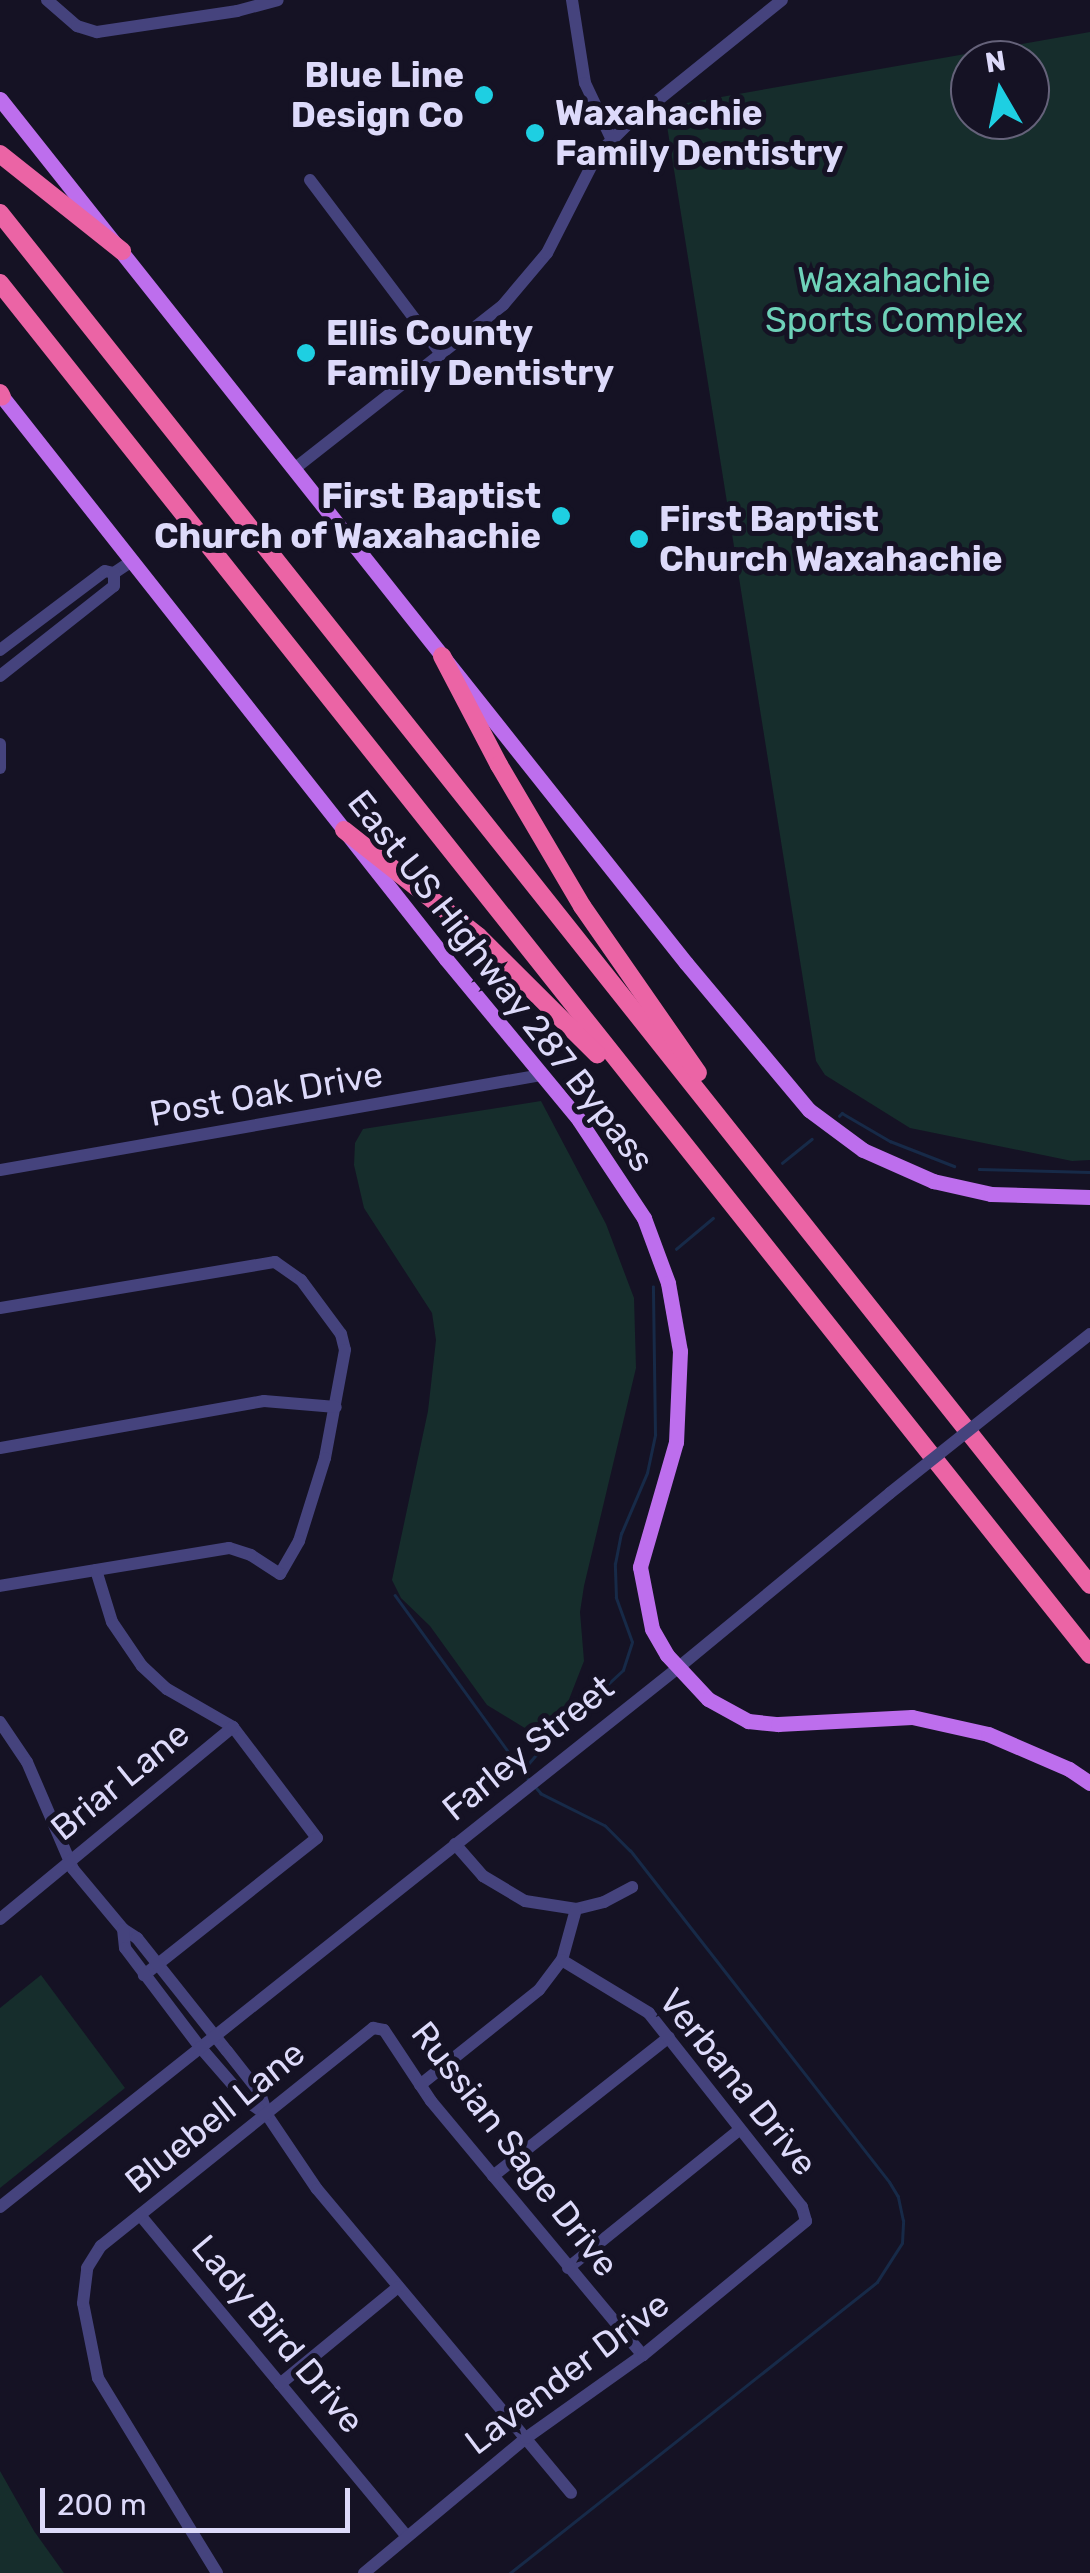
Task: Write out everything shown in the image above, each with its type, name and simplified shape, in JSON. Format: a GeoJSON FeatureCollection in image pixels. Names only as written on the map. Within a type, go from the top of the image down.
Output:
{"type":"FeatureCollection","features":[{"type":"Feature","properties":{"kind":"highway"},"geometry":{"type":"LineString","coordinates":[[0,154],[122,251]]}},
{"type":"Feature","properties":{"kind":"highway"},"geometry":{"type":"LineString","coordinates":[[0,213],[1090,1584]]}},
{"type":"Feature","properties":{"kind":"highway"},"geometry":{"type":"LineString","coordinates":[[0,284],[1090,1655]]}},
{"type":"Feature","properties":{"kind":"highway"},"geometry":{"type":"LineString","coordinates":[[442,656],[556,862],[721,1107],[732,1134]]}},
{"type":"Feature","properties":{"kind":"highway"},"geometry":{"type":"LineString","coordinates":[[344,830],[478,936],[663,1119]]}},
{"type":"Feature","properties":{"kind":"main road"},"geometry":{"type":"LineString","coordinates":[[0,99],[686,963],[809,1110],[863,1150],[933,1181],[991,1194],[1090,1197]]}},
{"type":"Feature","properties":{"kind":"main road","name":"East US Highway 287 Bypass"},"geometry":{"type":"LineString","coordinates":[[1,395],[541,1075],[624,1184],[644,1218],[668,1283],[680,1351],[676,1442],[640,1566],[652,1629],[679,1667],[708,1699],[748,1721],[778,1724],[912,1717],[988,1734],[1069,1769],[1090,1783]]}},
{"type":"Feature","properties":{"kind":"street"},"geometry":{"type":"LineString","coordinates":[[47,0],[78,26],[97,32],[237,11],[278,0]]}},
{"type":"Feature","properties":{"kind":"street"},"geometry":{"type":"LineString","coordinates":[[572,0],[585,83],[612,140]]}},
{"type":"Feature","properties":{"kind":"street"},"geometry":{"type":"LineString","coordinates":[[294,469],[526,282],[547,254],[590,168],[612,140],[782,0]]}},
{"type":"Feature","properties":{"kind":"street"},"geometry":{"type":"LineString","coordinates":[[310,180],[441,354]]}},
{"type":"Feature","properties":{"kind":"street"},"geometry":{"type":"LineString","coordinates":[[114,574],[132,561]]}},
{"type":"Feature","properties":{"kind":"street"},"geometry":{"type":"LineString","coordinates":[[0,650],[105,571],[114,574]]}},
{"type":"Feature","properties":{"kind":"street"},"geometry":{"type":"LineString","coordinates":[[0,676],[114,586],[114,574]]}},
{"type":"Feature","properties":{"kind":"street"},"geometry":{"type":"LineString","coordinates":[[0,744],[0,768]]}},
{"type":"Feature","properties":{"kind":"street","name":"Post Oak Drive"},"geometry":{"type":"LineString","coordinates":[[0,1170],[541,1075]]}},
{"type":"Feature","properties":{"kind":"street"},"geometry":{"type":"LineString","coordinates":[[0,1308],[275,1262],[301,1280],[342,1334],[344,1366],[299,1541],[280,1574],[251,1555],[229,1548],[0,1586]]}},
{"type":"Feature","properties":{"kind":"street","name":"Farley Street"},"geometry":{"type":"LineString","coordinates":[[0,2207],[1090,1334]]}},
{"type":"Feature","properties":{"kind":"street"},"geometry":{"type":"LineString","coordinates":[[0,1448],[264,1401],[336,1407]]}},
{"type":"Feature","properties":{"kind":"street"},"geometry":{"type":"LineString","coordinates":[[96,1570],[112,1622],[142,1666],[167,1689],[232,1728],[318,1838],[144,1975]]}},
{"type":"Feature","properties":{"kind":"street"},"geometry":{"type":"LineString","coordinates":[[0,1722],[27,1762],[68,1862],[123,1929],[138,1938],[260,2093],[267,2116],[317,2189],[572,2493]]}},
{"type":"Feature","properties":{"kind":"street","name":"Briar Lane"},"geometry":{"type":"LineString","coordinates":[[0,1919],[232,1728]]}},
{"type":"Feature","properties":{"kind":"street"},"geometry":{"type":"LineString","coordinates":[[456,1844],[483,1876],[525,1902],[576,1909],[632,1887]]}},
{"type":"Feature","properties":{"kind":"street"},"geometry":{"type":"LineString","coordinates":[[420,2085],[539,1990],[562,1960],[576,1909]]}},
{"type":"Feature","properties":{"kind":"street"},"geometry":{"type":"LineString","coordinates":[[123,1929],[125,1948],[144,1975],[247,2101],[267,2116]]}},
{"type":"Feature","properties":{"kind":"street","name":"Verbana Drive"},"geometry":{"type":"LineString","coordinates":[[562,1960],[634,2000],[669,2036],[802,2208],[806,2220]]}},
{"type":"Feature","properties":{"kind":"street","name":"Russian Sage Drive"},"geometry":{"type":"LineString","coordinates":[[378,2027],[493,2176],[643,2355]]}},
{"type":"Feature","properties":{"kind":"street","name":"Bluebell Lane"},"geometry":{"type":"LineString","coordinates":[[217,2573],[98,2378],[83,2302],[92,2256],[378,2027]]}},
{"type":"Feature","properties":{"kind":"street"},"geometry":{"type":"LineString","coordinates":[[493,2176],[669,2036]]}},
{"type":"Feature","properties":{"kind":"street"},"geometry":{"type":"LineString","coordinates":[[568,2268],[738,2130]]}},
{"type":"Feature","properties":{"kind":"street","name":"Lady Bird Drive"},"geometry":{"type":"LineString","coordinates":[[140,2215],[407,2537]]}},
{"type":"Feature","properties":{"kind":"street","name":"Lavender Drive"},"geometry":{"type":"LineString","coordinates":[[364,2573],[526,2438],[643,2355],[806,2220]]}},
{"type":"Feature","properties":{"kind":"street"},"geometry":{"type":"LineString","coordinates":[[280,2384],[398,2286]]}},
{"type":"Feature","properties":{"kind":"green space","name":"Waxahachie Sports Complex"},"geometry":{"type":"Polygon","coordinates":[[[1090,32],[1090,1160],[1072,1161],[910,1128],[825,1075],[816,1061],[664,107],[950,57],[950,140],[1050,140],[1050,40],[1045,40],[1090,32]]]}},
{"type":"Feature","properties":{"kind":"green space"},"geometry":{"type":"Polygon","coordinates":[[[541,1101],[606,1224],[634,1298],[636,1368],[584,1586],[580,1612],[584,1661],[566,1707],[544,1727],[528,1730],[487,1705],[430,1626],[401,1598],[392,1580],[428,1411],[436,1340],[432,1313],[364,1208],[354,1165],[355,1143],[363,1129],[541,1101]]]}},
{"type":"Feature","properties":{"kind":"green space"},"geometry":{"type":"Polygon","coordinates":[[[41,1975],[125,2088],[0,2188],[0,2008],[41,1975]]]}},
{"type":"Feature","properties":{"kind":"green space"},"geometry":{"type":"Polygon","coordinates":[[[0,2471],[34,2531],[64,2573],[0,2573],[0,2471]]]}},
{"type":"Feature","properties":{"kind":"waterway"},"geometry":{"type":"LineString","coordinates":[[839,1116],[842,1113],[890,1141],[954,1166]]}},
{"type":"Feature","properties":{"kind":"waterway"},"geometry":{"type":"LineString","coordinates":[[782,1163],[812,1139]]}},
{"type":"Feature","properties":{"kind":"waterway"},"geometry":{"type":"LineString","coordinates":[[979,1169],[1090,1172]]}},
{"type":"Feature","properties":{"kind":"waterway"},"geometry":{"type":"LineString","coordinates":[[676,1249],[713,1218]]}},
{"type":"Feature","properties":{"kind":"waterway"},"geometry":{"type":"LineString","coordinates":[[522,1771],[554,1734],[623,1670],[632,1642],[616,1598],[615,1564],[621,1534],[647,1473],[655,1435],[653,1287]]}},
{"type":"Feature","properties":{"kind":"waterway"},"geometry":{"type":"LineString","coordinates":[[395,1595],[529,1780]]}},
{"type":"Feature","properties":{"kind":"waterway"},"geometry":{"type":"LineString","coordinates":[[510,2573],[877,2282],[902,2243],[903,2221],[898,2197],[889,2182],[630,1851],[605,1826],[541,1794],[534,1786]]}},
{"type":"Feature","properties":{"kind":"place","name":"Blue Line Design Co"},"geometry":{"type":"Point","coordinates":[484,95]}},
{"type":"Feature","properties":{"kind":"place","name":"Waxahachie Family Dentistry"},"geometry":{"type":"Point","coordinates":[535,133]}},
{"type":"Feature","properties":{"kind":"place","name":"Ellis County Family Dentistry"},"geometry":{"type":"Point","coordinates":[306,353]}},
{"type":"Feature","properties":{"kind":"place","name":"First Baptist Church of Waxahachie"},"geometry":{"type":"Point","coordinates":[561,516]}},
{"type":"Feature","properties":{"kind":"place","name":"First Baptist Church Waxahachie"},"geometry":{"type":"Point","coordinates":[639,539]}}]}
